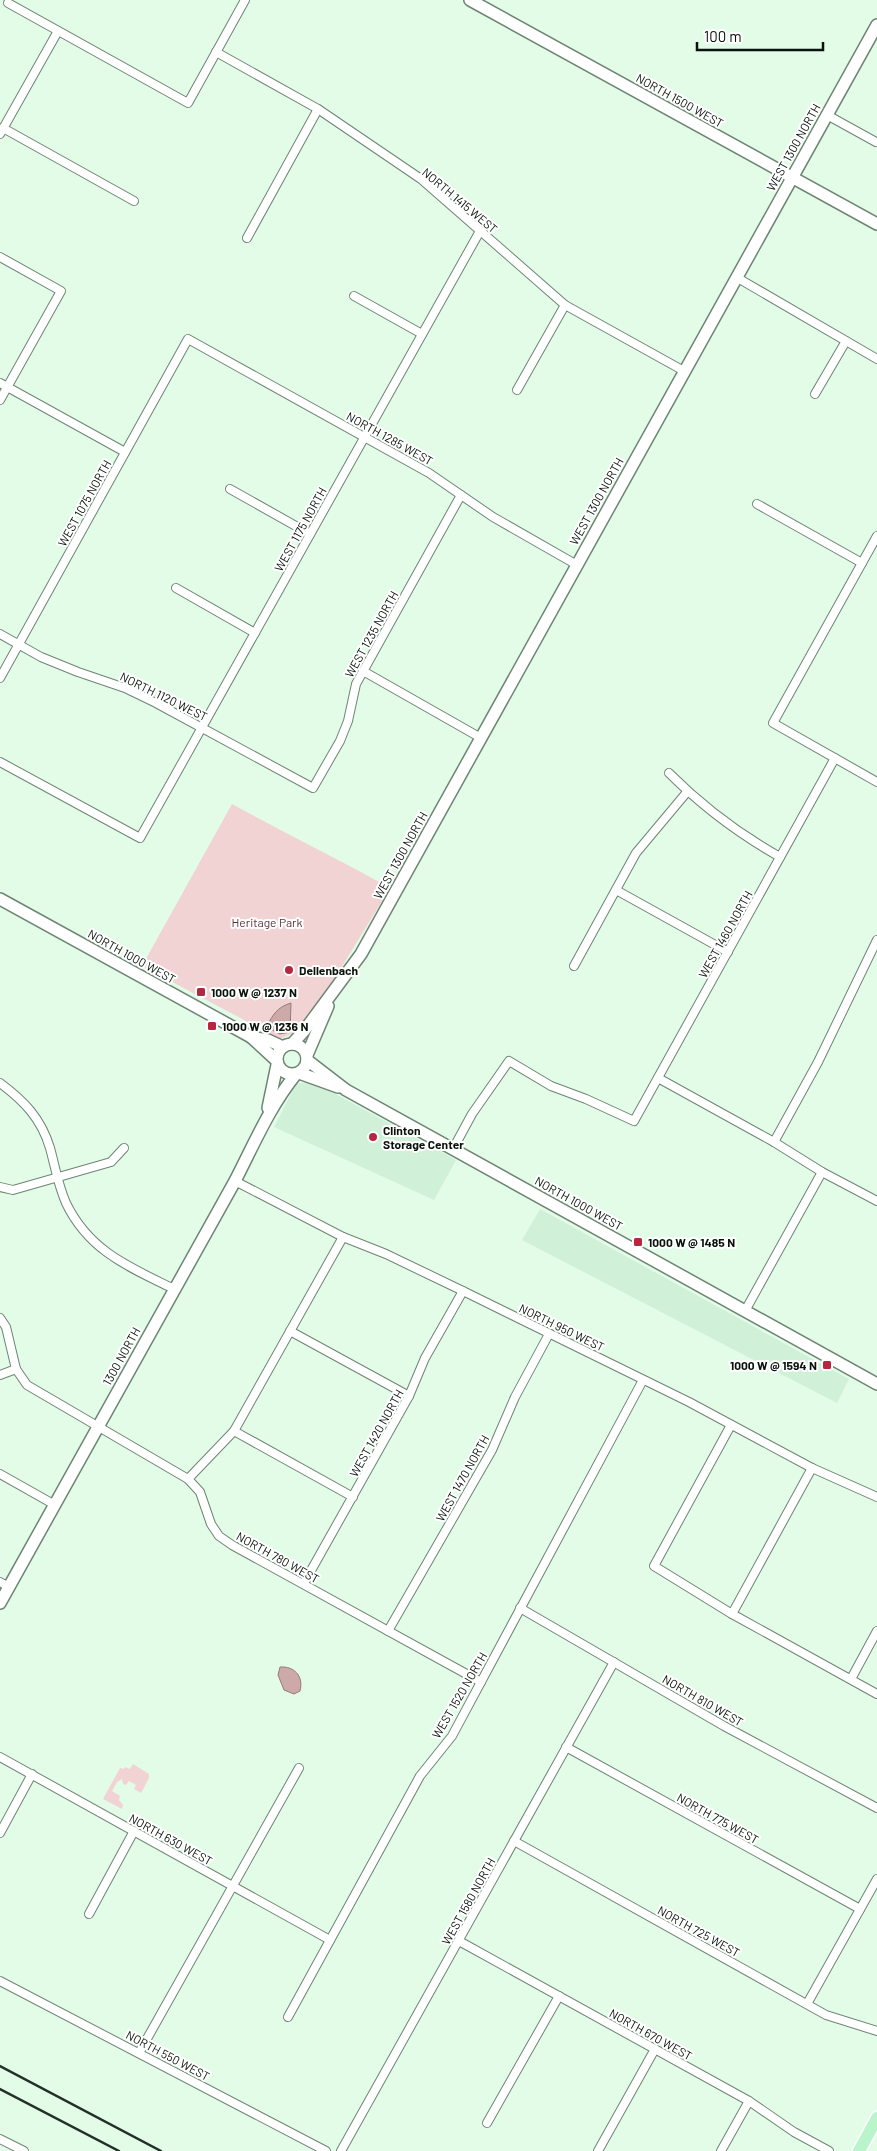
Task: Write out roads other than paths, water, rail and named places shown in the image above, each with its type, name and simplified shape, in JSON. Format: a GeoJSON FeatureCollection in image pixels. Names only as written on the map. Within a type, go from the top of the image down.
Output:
{"type":"FeatureCollection","features":[{"type":"Feature","properties":{"kind":"main road"},"geometry":{"type":"LineString","coordinates":[[859,2151],[877,2118]]}},
{"type":"Feature","properties":{"kind":"street","name":"NORTH 1500 WEST"},"geometry":{"type":"LineString","coordinates":[[470,0],[877,224]]}},
{"type":"Feature","properties":{"kind":"street"},"geometry":{"type":"LineString","coordinates":[[8,3],[188,103],[242,1]]}},
{"type":"Feature","properties":{"kind":"street","name":"WEST 1300 NORTH"},"geometry":{"type":"LineString","coordinates":[[287,1045],[336,988],[361,954],[877,25]]}},
{"type":"Feature","properties":{"kind":"street"},"geometry":{"type":"LineString","coordinates":[[58,31],[2,131],[134,201]]}},
{"type":"Feature","properties":{"kind":"street","name":"NORTH 1415 WEST"},"geometry":{"type":"LineString","coordinates":[[216,52],[318,109],[421,179],[565,305],[684,371]]}},
{"type":"Feature","properties":{"kind":"street"},"geometry":{"type":"LineString","coordinates":[[247,238],[318,109]]}},
{"type":"Feature","properties":{"kind":"street"},"geometry":{"type":"LineString","coordinates":[[827,115],[876,142]]}},
{"type":"Feature","properties":{"kind":"street","name":"WEST 1175 NORTH"},"geometry":{"type":"LineString","coordinates":[[0,762],[140,838],[480,231]]}},
{"type":"Feature","properties":{"kind":"street"},"geometry":{"type":"LineString","coordinates":[[0,257],[61,291],[4,385],[0,400]]}},
{"type":"Feature","properties":{"kind":"street"},"geometry":{"type":"LineString","coordinates":[[736,277],[877,359]]}},
{"type":"Feature","properties":{"kind":"street"},"geometry":{"type":"LineString","coordinates":[[354,296],[422,334]]}},
{"type":"Feature","properties":{"kind":"street"},"geometry":{"type":"LineString","coordinates":[[517,390],[565,305]]}},
{"type":"Feature","properties":{"kind":"street","name":"NORTH 1285 WEST"},"geometry":{"type":"LineString","coordinates":[[188,339],[429,473],[493,517],[577,565]]}},
{"type":"Feature","properties":{"kind":"street","name":"WEST 1075 NORTH"},"geometry":{"type":"LineString","coordinates":[[0,678],[188,339]]}},
{"type":"Feature","properties":{"kind":"street"},"geometry":{"type":"LineString","coordinates":[[815,394],[846,341]]}},
{"type":"Feature","properties":{"kind":"street"},"geometry":{"type":"LineString","coordinates":[[4,385],[125,452]]}},
{"type":"Feature","properties":{"kind":"street"},"geometry":{"type":"LineString","coordinates":[[230,490],[310,534]]}},
{"type":"Feature","properties":{"kind":"street","name":"WEST 1235 NORTH"},"geometry":{"type":"LineString","coordinates":[[313,788],[340,741],[348,720],[356,684],[461,495]]}},
{"type":"Feature","properties":{"kind":"street"},"geometry":{"type":"LineString","coordinates":[[757,504],[862,563]]}},
{"type":"Feature","properties":{"kind":"street"},"geometry":{"type":"LineString","coordinates":[[877,536],[773,723],[877,782]]}},
{"type":"Feature","properties":{"kind":"street"},"geometry":{"type":"LineString","coordinates":[[176,588],[255,632]]}},
{"type":"Feature","properties":{"kind":"street","name":"NORTH 1120 WEST"},"geometry":{"type":"LineString","coordinates":[[0,634],[42,657],[78,672],[126,688],[313,788]]}},
{"type":"Feature","properties":{"kind":"street"},"geometry":{"type":"LineString","coordinates":[[363,671],[481,738]]}},
{"type":"Feature","properties":{"kind":"street","name":"WEST 1460 NORTH"},"geometry":{"type":"LineString","coordinates":[[453,1150],[472,1114],[509,1061],[551,1086],[634,1121],[835,758]]}},
{"type":"Feature","properties":{"kind":"street"},"geometry":{"type":"LineString","coordinates":[[669,773],[688,792],[732,828],[780,857]]}},
{"type":"Feature","properties":{"kind":"street"},"geometry":{"type":"LineString","coordinates":[[574,966],[636,853],[688,792]]}},
{"type":"Feature","properties":{"kind":"street"},"geometry":{"type":"LineString","coordinates":[[616,890],[728,952]]}},
{"type":"Feature","properties":{"kind":"street","name":"NORTH 1000 WEST"},"geometry":{"type":"LineString","coordinates":[[0,899],[251,1037],[277,1062]]}},
{"type":"Feature","properties":{"kind":"street"},"geometry":{"type":"LineString","coordinates":[[774,1142],[818,1062],[877,940]]}},
{"type":"Feature","properties":{"kind":"street","name":"WEST 1300 NORTH"},"geometry":{"type":"LineString","coordinates":[[307,1058],[336,988]]}},
{"type":"Feature","properties":{"kind":"street","name":"NORTH 1000 WEST"},"geometry":{"type":"LineString","coordinates":[[251,1037],[287,1045]]}},
{"type":"Feature","properties":{"kind":"street"},"geometry":{"type":"LineString","coordinates":[[287,1045],[301,1047],[307,1058],[305,1067],[298,1073],[284,1073],[277,1062],[277,1055],[287,1045]]}},
{"type":"Feature","properties":{"kind":"street","name":"NORTH 1000 WEST"},"geometry":{"type":"LineString","coordinates":[[307,1058],[346,1090]]}},
{"type":"Feature","properties":{"kind":"street","name":"1300 NORTH"},"geometry":{"type":"LineString","coordinates":[[264,1122],[277,1062]]}},
{"type":"Feature","properties":{"kind":"street","name":"NORTH 1000 WEST"},"geometry":{"type":"LineString","coordinates":[[298,1073],[346,1090],[877,1384]]}},
{"type":"Feature","properties":{"kind":"street","name":"1300 NORTH"},"geometry":{"type":"LineString","coordinates":[[0,1603],[4,1584],[55,1505],[97,1426],[235,1180],[264,1122],[284,1089],[298,1073]]}},
{"type":"Feature","properties":{"kind":"street"},"geometry":{"type":"LineString","coordinates":[[658,1078],[774,1142],[822,1172],[877,1200]]}},
{"type":"Feature","properties":{"kind":"street"},"geometry":{"type":"LineString","coordinates":[[0,1083],[22,1100],[37,1120],[50,1146],[57,1177],[66,1203],[79,1224],[94,1242],[116,1260],[174,1289]]}},
{"type":"Feature","properties":{"kind":"street"},"geometry":{"type":"LineString","coordinates":[[0,1186],[13,1190],[110,1162],[124,1148]]}},
{"type":"Feature","properties":{"kind":"street"},"geometry":{"type":"LineString","coordinates":[[745,1311],[822,1172]]}},
{"type":"Feature","properties":{"kind":"street","name":"NORTH 950 WEST"},"geometry":{"type":"LineString","coordinates":[[235,1180],[343,1237],[386,1254],[463,1291],[644,1380],[812,1468],[877,1497]]}},
{"type":"Feature","properties":{"kind":"street"},"geometry":{"type":"LineString","coordinates":[[188,1479],[234,1431],[343,1237]]}},
{"type":"Feature","properties":{"kind":"street","name":"WEST 1420 NORTH"},"geometry":{"type":"LineString","coordinates":[[304,1583],[410,1396],[425,1358],[463,1291]]}},
{"type":"Feature","properties":{"kind":"street","name":"NORTH 780 WEST"},"geometry":{"type":"LineString","coordinates":[[0,1318],[6,1327],[16,1369],[27,1385],[38,1394],[188,1479],[200,1492],[211,1524],[219,1536],[232,1545],[481,1682]]}},
{"type":"Feature","properties":{"kind":"street"},"geometry":{"type":"LineString","coordinates":[[290,1331],[410,1396]]}},
{"type":"Feature","properties":{"kind":"street","name":"WEST 1470 NORTH"},"geometry":{"type":"LineString","coordinates":[[388,1631],[492,1450],[515,1397],[550,1334]]}},
{"type":"Feature","properties":{"kind":"street"},"geometry":{"type":"LineString","coordinates":[[0,1374],[16,1369]]}},
{"type":"Feature","properties":{"kind":"street","name":"WEST 1520 NORTH"},"geometry":{"type":"LineString","coordinates":[[288,2017],[420,1776],[452,1736],[644,1380]]}},
{"type":"Feature","properties":{"kind":"street"},"geometry":{"type":"LineString","coordinates":[[731,1425],[654,1566],[732,1614],[877,1694]]}},
{"type":"Feature","properties":{"kind":"street"},"geometry":{"type":"LineString","coordinates":[[234,1431],[353,1497]]}},
{"type":"Feature","properties":{"kind":"street"},"geometry":{"type":"LineString","coordinates":[[732,1614],[812,1468]]}},
{"type":"Feature","properties":{"kind":"street"},"geometry":{"type":"LineString","coordinates":[[0,1474],[55,1505]]}},
{"type":"Feature","properties":{"kind":"street","name":"NORTH 810 WEST"},"geometry":{"type":"LineString","coordinates":[[520,1608],[724,1726],[877,1808]]}},
{"type":"Feature","properties":{"kind":"street"},"geometry":{"type":"LineString","coordinates":[[851,1679],[877,1631]]}},
{"type":"Feature","properties":{"kind":"street","name":"WEST 1580 NORTH"},"geometry":{"type":"LineString","coordinates":[[341,2151],[614,1662]]}},
{"type":"Feature","properties":{"kind":"street","name":"NORTH 775 WEST"},"geometry":{"type":"LineString","coordinates":[[566,1747],[860,1909]]}},
{"type":"Feature","properties":{"kind":"street","name":"NORTH 630 WEST"},"geometry":{"type":"LineString","coordinates":[[0,1758],[330,1940]]}},
{"type":"Feature","properties":{"kind":"street"},"geometry":{"type":"LineString","coordinates":[[139,2053],[299,1768]]}},
{"type":"Feature","properties":{"kind":"street"},"geometry":{"type":"LineString","coordinates":[[0,1833],[32,1774]]}},
{"type":"Feature","properties":{"kind":"street"},"geometry":{"type":"LineString","coordinates":[[89,1914],[134,1831]]}},
{"type":"Feature","properties":{"kind":"street","name":"NORTH 725 WEST"},"geometry":{"type":"LineString","coordinates":[[514,1841],[826,2015],[877,2031]]}},
{"type":"Feature","properties":{"kind":"street"},"geometry":{"type":"LineString","coordinates":[[807,2004],[877,1879]]}},
{"type":"Feature","properties":{"kind":"street","name":"NORTH 670 WEST"},"geometry":{"type":"LineString","coordinates":[[459,1940],[749,2101],[794,2132],[829,2151]]}},
{"type":"Feature","properties":{"kind":"street","name":"NORTH 550 WEST"},"geometry":{"type":"LineString","coordinates":[[0,1981],[326,2151]]}},
{"type":"Feature","properties":{"kind":"street"},"geometry":{"type":"LineString","coordinates":[[488,2123],[559,1996]]}},
{"type":"Feature","properties":{"kind":"street"},"geometry":{"type":"LineString","coordinates":[[598,2151],[655,2049]]}},
{"type":"Feature","properties":{"kind":"street"},"geometry":{"type":"LineString","coordinates":[[721,2151],[749,2101]]}},
{"type":"Feature","properties":{"kind":"street"},"geometry":{"type":"LineString","coordinates":[[0,2139],[24,2151]]}},
{"type":"Feature","properties":{"kind":"railway"},"geometry":{"type":"LineString","coordinates":[[0,2066],[161,2151]]}},
{"type":"Feature","properties":{"kind":"railway"},"geometry":{"type":"LineString","coordinates":[[0,2089],[119,2151]]}},
{"type":"Feature","properties":{"kind":"place","name":"Dellenbach"},"geometry":{"type":"Point","coordinates":[289,970]}},
{"type":"Feature","properties":{"kind":"place","name":"1000 W @ 1237 N"},"geometry":{"type":"Point","coordinates":[201,992]}},
{"type":"Feature","properties":{"kind":"place","name":"1000 W @ 1236 N"},"geometry":{"type":"Point","coordinates":[212,1026]}},
{"type":"Feature","properties":{"kind":"place","name":"Clinton Storage Center"},"geometry":{"type":"Point","coordinates":[373,1137]}},
{"type":"Feature","properties":{"kind":"place","name":"1000 W @ 1485 N"},"geometry":{"type":"Point","coordinates":[638,1242]}},
{"type":"Feature","properties":{"kind":"place","name":"1000 W @ 1594 N"},"geometry":{"type":"Point","coordinates":[827,1365]}},
{"type":"Feature","properties":{"kind":"park label","name":"Heritage Park"},"geometry":{"type":"Point","coordinates":[267,922]}}]}
